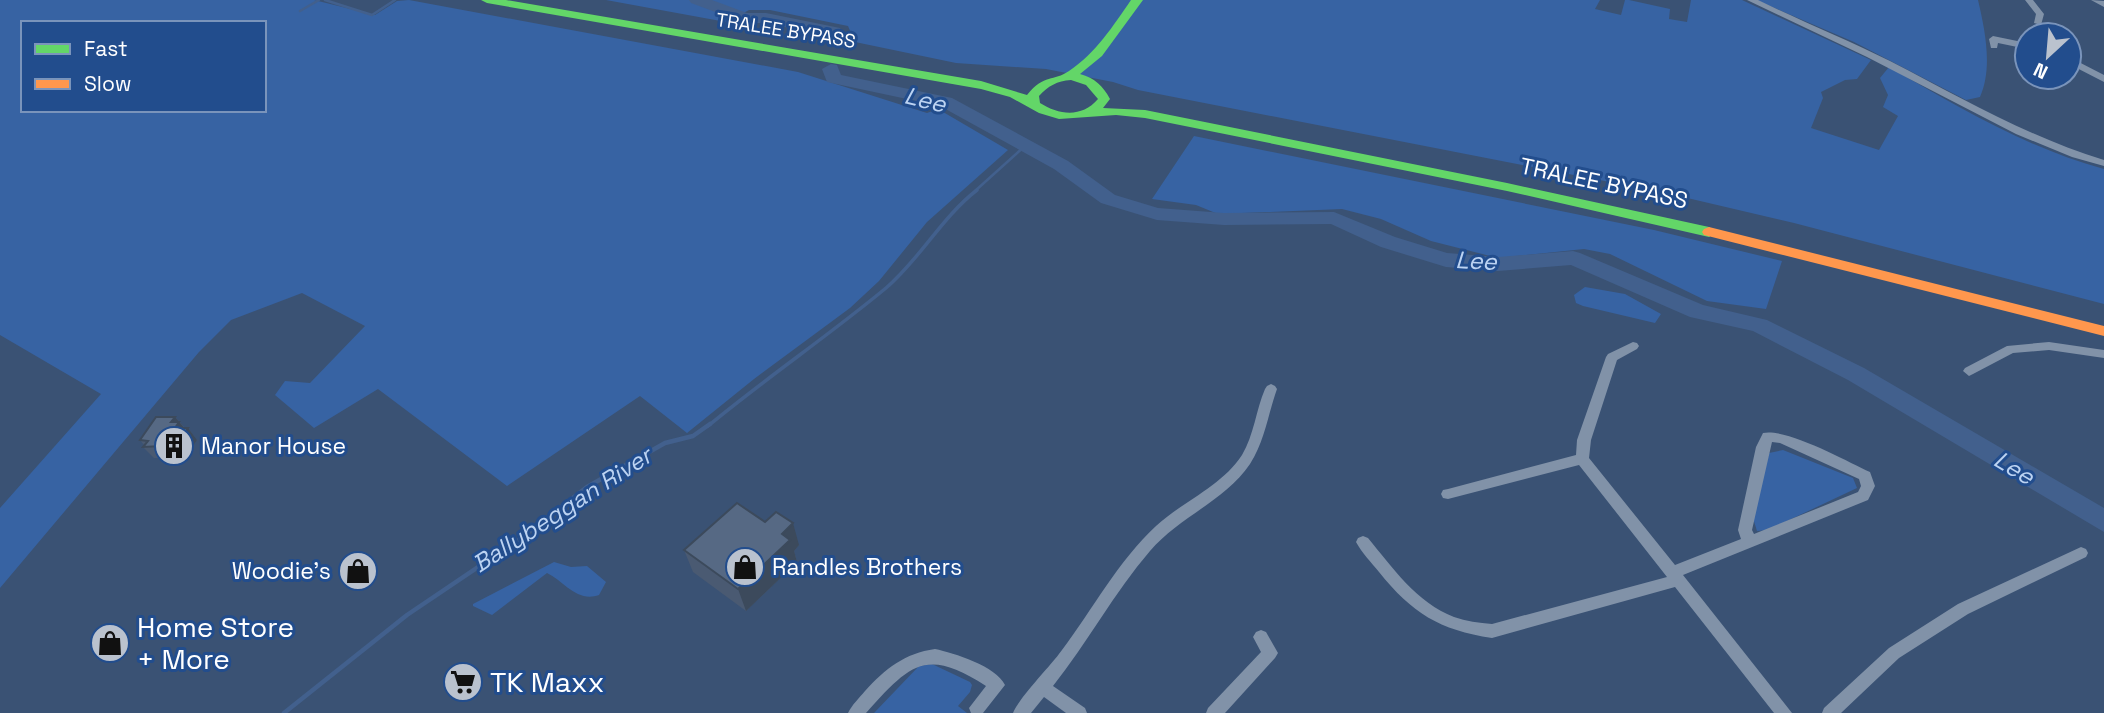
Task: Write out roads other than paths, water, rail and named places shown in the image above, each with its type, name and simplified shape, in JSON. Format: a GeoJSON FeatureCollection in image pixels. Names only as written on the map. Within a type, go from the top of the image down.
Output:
{"type":"FeatureCollection","features":[{"type":"Feature","properties":{"kind":"main road","name":"TRALEE BYPASS"},"geometry":{"type":"LineString","coordinates":[[487,0],[820,54],[1024,83],[1069,77],[1134,103],[1387,152],[1693,217],[2104,320]]}},
{"type":"Feature","properties":{"kind":"main road","name":"TRALEE BYPASS"},"geometry":{"type":"LineString","coordinates":[[522,0],[820,54]]}},
{"type":"Feature","properties":{"kind":"main road"},"geometry":{"type":"LineString","coordinates":[[1069,77],[1098,54],[1137,0]]}},
{"type":"Feature","properties":{"kind":"main road"},"geometry":{"type":"LineString","coordinates":[[1089,113],[1101,104],[1096,66],[1108,42]]}},
{"type":"Feature","properties":{"kind":"main road","name":"TRALEE BYPASS"},"geometry":{"type":"LineString","coordinates":[[850,58],[981,85],[1034,102],[1048,113],[1058,116],[1116,111],[1145,114],[1533,191],[1862,267],[2104,331]]}},
{"type":"Feature","properties":{"kind":"main road"},"geometry":{"type":"LineString","coordinates":[[1034,102],[1035,90],[1047,81]]}},
{"type":"Feature","properties":{"kind":"street"},"geometry":{"type":"LineString","coordinates":[[1751,0],[1885,61],[2019,131],[2104,163]]}},
{"type":"Feature","properties":{"kind":"street"},"geometry":{"type":"LineString","coordinates":[[2029,0],[2040,14],[2038,21]]}},
{"type":"Feature","properties":{"kind":"street"},"geometry":{"type":"LineString","coordinates":[[2095,0],[2104,4]]}},
{"type":"Feature","properties":{"kind":"street"},"geometry":{"type":"LineString","coordinates":[[1994,46],[1993,39],[2013,43]]}},
{"type":"Feature","properties":{"kind":"street"},"geometry":{"type":"LineString","coordinates":[[2083,68],[2104,79]]}},
{"type":"Feature","properties":{"kind":"street"},"geometry":{"type":"LineString","coordinates":[[1633,346],[1612,357],[1584,440],[1582,459],[1784,713]]}},
{"type":"Feature","properties":{"kind":"street"},"geometry":{"type":"LineString","coordinates":[[1969,371],[2011,349],[2049,346],[2104,354]]}},
{"type":"Feature","properties":{"kind":"street"},"geometry":{"type":"LineString","coordinates":[[1021,713],[1073,648],[1100,605],[1158,533],[1231,478],[1246,460],[1255,443],[1262,410],[1271,389]]}},
{"type":"Feature","properties":{"kind":"street"},"geometry":{"type":"LineString","coordinates":[[1363,542],[1420,607],[1449,624],[1492,631],[1677,576],[1863,496],[1868,486],[1865,476],[1782,438],[1768,437],[1763,447],[1745,530],[1749,543]]}},
{"type":"Feature","properties":{"kind":"street"},"geometry":{"type":"LineString","coordinates":[[1448,494],[1582,459]]}},
{"type":"Feature","properties":{"kind":"street"},"geometry":{"type":"LineString","coordinates":[[1830,713],[1894,653],[1963,609],[2081,553]]}},
{"type":"Feature","properties":{"kind":"street"},"geometry":{"type":"LineString","coordinates":[[1214,713],[1270,653],[1261,637]]}},
{"type":"Feature","properties":{"kind":"street"},"geometry":{"type":"LineString","coordinates":[[856,713],[898,668],[914,658],[931,655],[949,658],[974,668],[997,685],[978,708]]}},
{"type":"Feature","properties":{"kind":"street"},"geometry":{"type":"LineString","coordinates":[[1042,687],[1080,713]]}},
{"type":"Feature","properties":{"kind":"waterway"},"geometry":{"type":"LineString","coordinates":[[300,11],[319,0]]}},
{"type":"Feature","properties":{"kind":"waterway"},"geometry":{"type":"LineString","coordinates":[[325,0],[372,15],[395,0]]}},
{"type":"Feature","properties":{"kind":"waterway","name":"Lee"},"geometry":{"type":"LineString","coordinates":[[697,0],[745,18],[766,18],[834,32],[839,43]]}},
{"type":"Feature","properties":{"kind":"waterway","name":"Lee"},"geometry":{"type":"LineString","coordinates":[[831,69],[833,78],[946,102],[1061,165],[1108,199],[1157,214],[1224,219],[1334,218],[1388,242],[1446,260],[1498,264],[1573,258],[1698,312],[1759,325],[1856,374],[2104,521]]}},
{"type":"Feature","properties":{"kind":"waterway","name":"Ballybeggan River"},"geometry":{"type":"LineString","coordinates":[[975,191],[1026,145]]}},
{"type":"Feature","properties":{"kind":"waterway","name":"Ballybeggan River"},"geometry":{"type":"LineString","coordinates":[[708,426],[886,288],[977,190]]}},
{"type":"Feature","properties":{"kind":"waterway","name":"Ballybeggan River"},"geometry":{"type":"LineString","coordinates":[[284,713],[407,615],[521,538],[587,487],[665,443],[693,436],[710,424]]}},
{"type":"Feature","properties":{"kind":"place","name":"Manor House"},"geometry":{"type":"Point","coordinates":[174,446]}},
{"type":"Feature","properties":{"kind":"place","name":"Randles Brothers"},"geometry":{"type":"Point","coordinates":[745,567]}},
{"type":"Feature","properties":{"kind":"place","name":"Woodie's"},"geometry":{"type":"Point","coordinates":[358,571]}},
{"type":"Feature","properties":{"kind":"place","name":"Home Store + More"},"geometry":{"type":"Point","coordinates":[110,643]}},
{"type":"Feature","properties":{"kind":"place","name":"TK Maxx"},"geometry":{"type":"Point","coordinates":[463,682]}}]}
